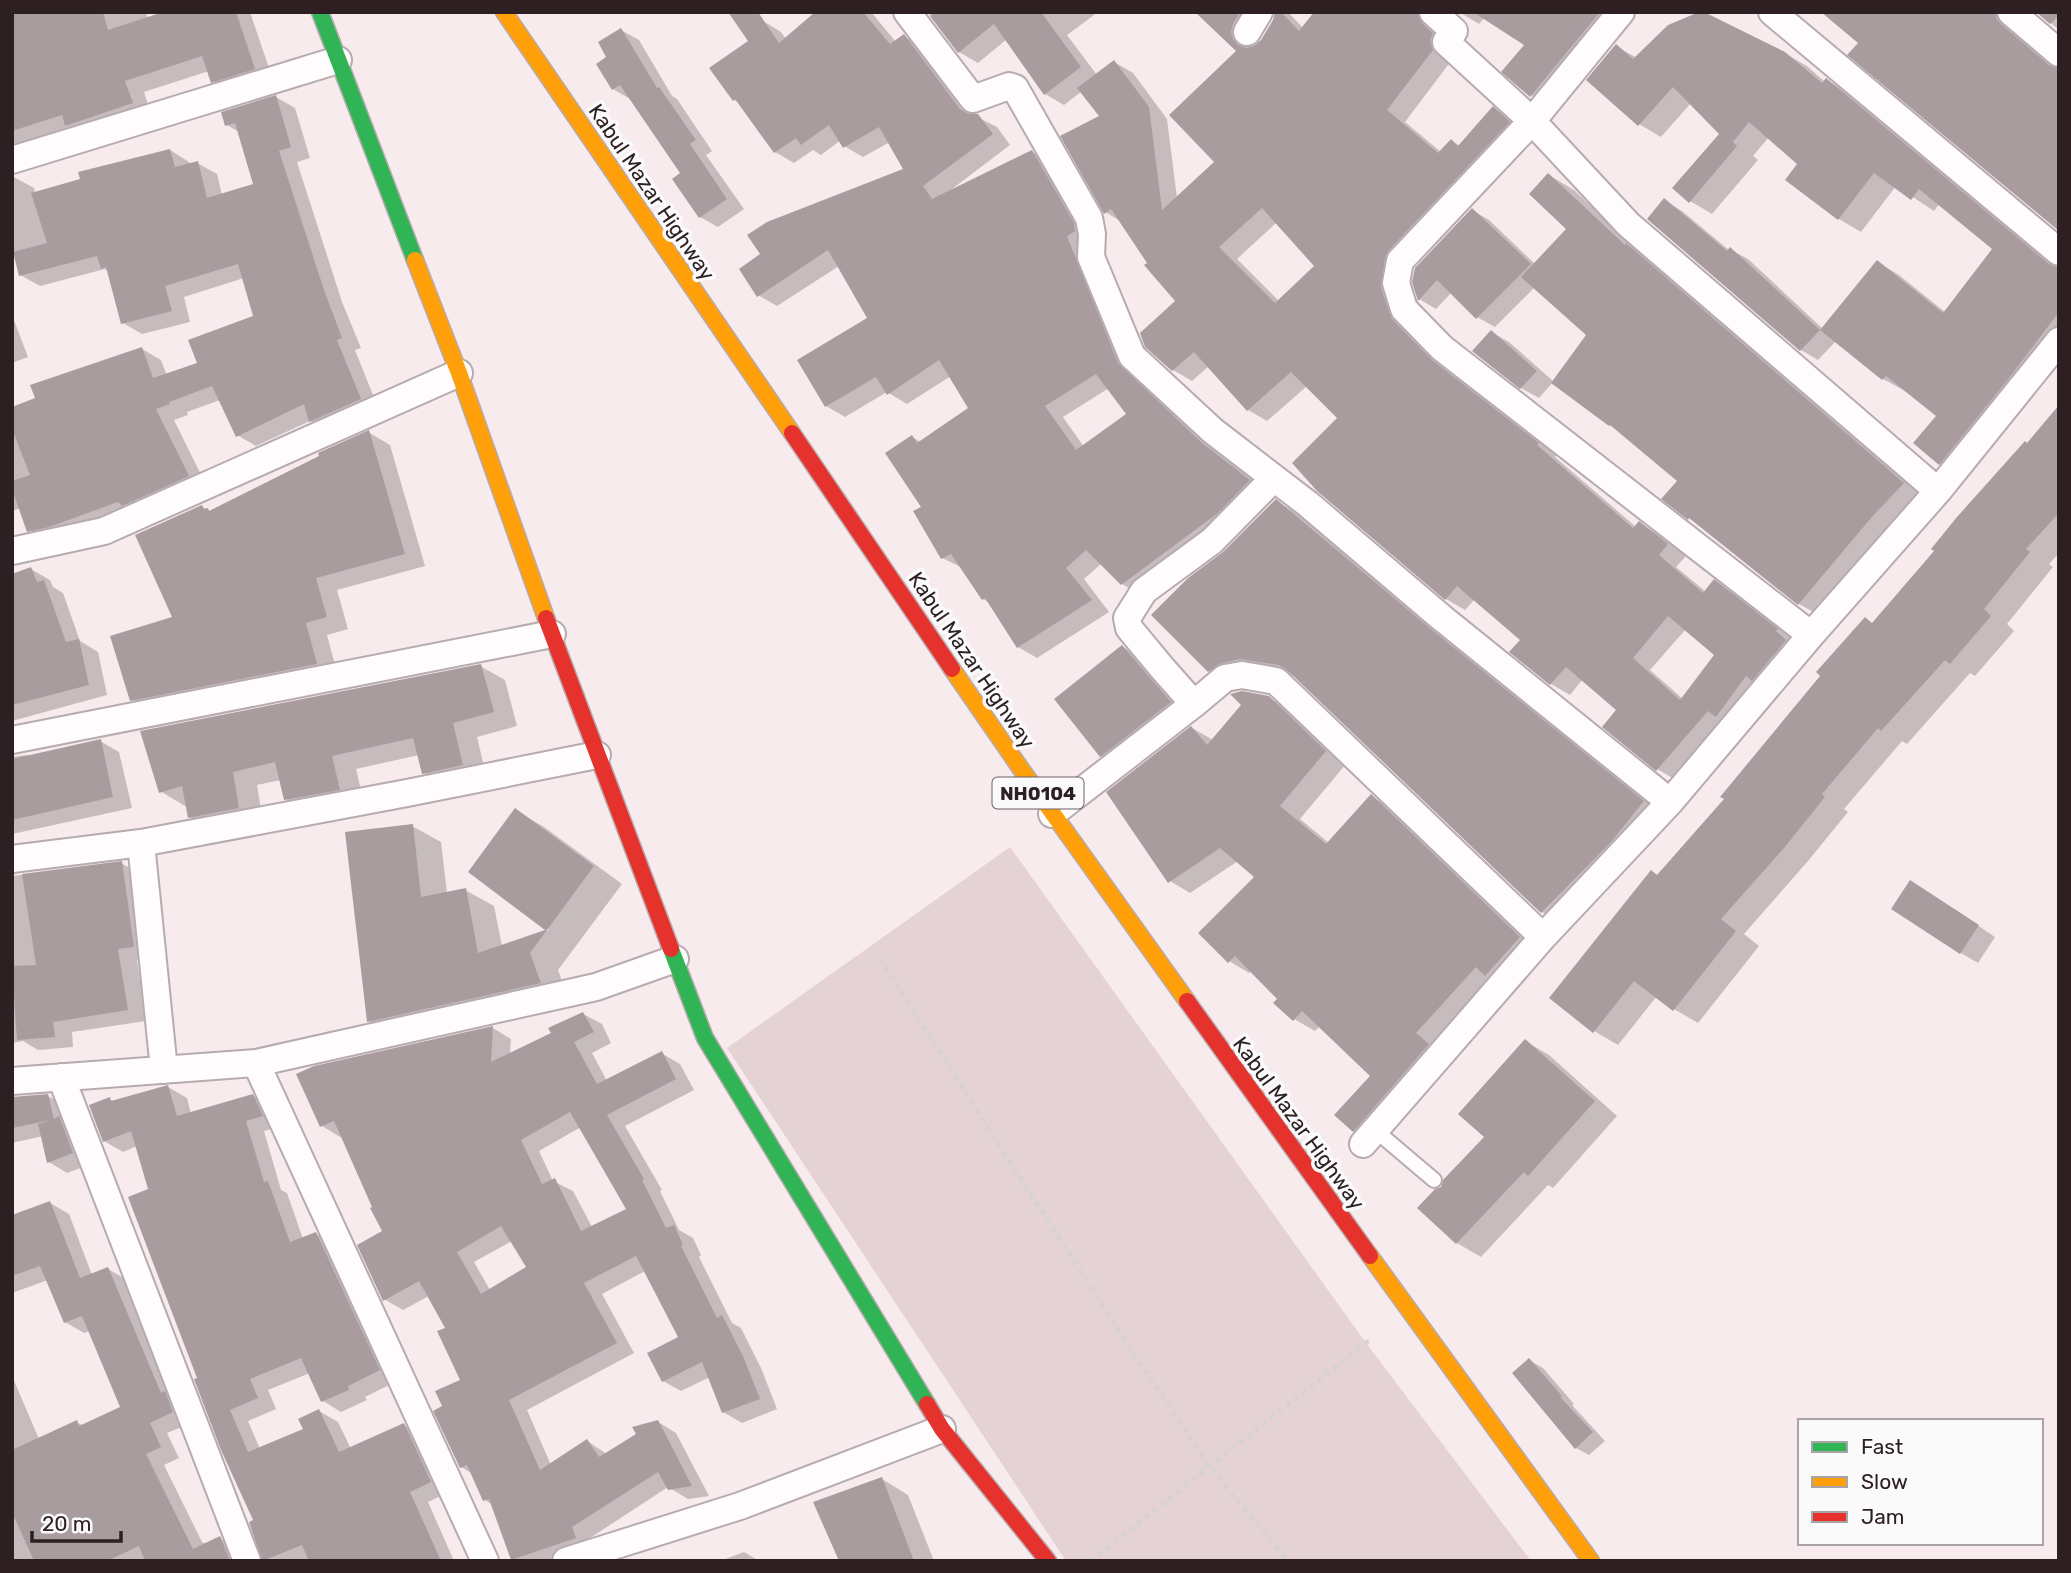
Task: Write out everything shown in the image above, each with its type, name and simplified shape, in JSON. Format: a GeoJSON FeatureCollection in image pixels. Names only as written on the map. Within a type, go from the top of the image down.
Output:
{"type":"FeatureCollection","features":[{"type":"Feature","properties":{"kind":"highway"},"geometry":{"type":"LineString","coordinates":[[320,12],[459,373],[552,634],[705,1038],[942,1429],[1048,1561]]}},
{"type":"Feature","properties":{"kind":"highway","name":"Kabul Mazar Highway"},"geometry":{"type":"LineString","coordinates":[[503,12],[1052,814],[1591,1561]]}},
{"type":"Feature","properties":{"kind":"street"},"geometry":{"type":"LineString","coordinates":[[907,12],[973,99],[1009,86],[1015,88],[1089,219],[1092,234],[1091,257],[1132,356],[1213,431],[1308,504],[1442,618],[1670,802]]}},
{"type":"Feature","properties":{"kind":"street"},"geometry":{"type":"LineString","coordinates":[[1433,12],[1454,31],[1446,43],[1532,121],[1628,224],[1938,491]]}},
{"type":"Feature","properties":{"kind":"street"},"geometry":{"type":"LineString","coordinates":[[1621,12],[1532,121],[1400,261],[1396,284],[1404,309],[1442,348],[1811,635]]}},
{"type":"Feature","properties":{"kind":"street"},"geometry":{"type":"LineString","coordinates":[[1772,12],[2059,252]]}},
{"type":"Feature","properties":{"kind":"street"},"geometry":{"type":"LineString","coordinates":[[2011,12],[2059,53]]}},
{"type":"Feature","properties":{"kind":"street"},"geometry":{"type":"LineString","coordinates":[[12,160],[338,60]]}},
{"type":"Feature","properties":{"kind":"street"},"geometry":{"type":"LineString","coordinates":[[1369,1137],[1543,937],[1670,802],[1811,635],[1938,491],[2059,341]]}},
{"type":"Feature","properties":{"kind":"street"},"geometry":{"type":"LineString","coordinates":[[12,551],[104,531],[459,373]]}},
{"type":"Feature","properties":{"kind":"street"},"geometry":{"type":"LineString","coordinates":[[1194,704],[1129,628],[1127,618],[1144,591],[1212,541],[1274,478]]}},
{"type":"Feature","properties":{"kind":"street"},"geometry":{"type":"LineString","coordinates":[[12,740],[552,634]]}},
{"type":"Feature","properties":{"kind":"street"},"geometry":{"type":"LineString","coordinates":[[1052,814],[1225,678],[1242,675],[1276,681],[1543,937]]}},
{"type":"Feature","properties":{"kind":"street"},"geometry":{"type":"LineString","coordinates":[[12,859],[141,843],[597,755]]}},
{"type":"Feature","properties":{"kind":"street"},"geometry":{"type":"LineString","coordinates":[[141,843],[164,1070]]}},
{"type":"Feature","properties":{"kind":"street"},"geometry":{"type":"LineString","coordinates":[[12,1082],[256,1063],[596,987],[675,959]]}},
{"type":"Feature","properties":{"kind":"street"},"geometry":{"type":"LineString","coordinates":[[256,1063],[485,1561]]}},
{"type":"Feature","properties":{"kind":"street"},"geometry":{"type":"LineString","coordinates":[[61,1077],[247,1561]]}},
{"type":"Feature","properties":{"kind":"street"},"geometry":{"type":"LineString","coordinates":[[566,1561],[740,1506],[942,1429]]}},
{"type":"Feature","properties":{"kind":"lane"},"geometry":{"type":"LineString","coordinates":[[1369,1137],[1434,1180]]}},
{"type":"Feature","properties":{"kind":"path"},"geometry":{"type":"LineString","coordinates":[[879,958],[1209,1466],[1288,1561]]}},
{"type":"Feature","properties":{"kind":"path"},"geometry":{"type":"LineString","coordinates":[[1090,1561],[1372,1338]]}},
{"type":"Feature","properties":{"kind":"shaded area"},"geometry":{"type":"Polygon","coordinates":[[[1010,847],[1366,1343],[1531,1561],[1066,1561],[727,1048],[1010,847]]]}},
{"type":"Feature","properties":{"kind":"building"},"geometry":{"type":"Polygon","coordinates":[[[12,12],[103,12],[108,30],[163,12],[236,12],[255,69],[211,83],[202,56],[125,81],[133,103],[65,126],[62,115],[12,131],[12,12]]]}},
{"type":"Feature","properties":{"kind":"building"},"geometry":{"type":"Polygon","coordinates":[[[728,12],[758,12],[779,43],[815,12],[863,12],[890,44],[904,34],[960,109],[968,114],[978,114],[993,134],[923,186],[932,199],[1032,150],[1074,223],[1075,231],[1067,236],[1118,363],[1202,443],[1250,480],[1218,513],[1121,585],[1086,550],[1066,568],[1092,600],[1017,648],[985,598],[982,600],[951,554],[941,559],[913,511],[921,507],[885,453],[912,435],[917,443],[968,408],[939,360],[887,395],[876,377],[825,407],[797,360],[867,318],[828,250],[757,297],[739,269],[760,254],[747,235],[767,222],[903,169],[879,127],[843,148],[829,125],[801,145],[796,138],[774,153],[709,68],[748,41],[728,12]],[[1096,374],[1045,406],[1076,450],[1126,414],[1096,374]]]}},
{"type":"Feature","properties":{"kind":"building"},"geometry":{"type":"Polygon","coordinates":[[[935,12],[1041,12],[1081,67],[1044,95],[994,24],[958,53],[930,16],[935,12]]]}},
{"type":"Feature","properties":{"kind":"building"},"geometry":{"type":"Polygon","coordinates":[[[1195,12],[1240,12],[1231,32],[1238,45],[1247,48],[1261,40],[1275,12],[1281,12],[1299,31],[1314,12],[1418,12],[1422,23],[1433,33],[1430,40],[1433,50],[1387,110],[1438,153],[1451,139],[1458,146],[1493,106],[1510,122],[1389,250],[1385,258],[1381,288],[1392,319],[1432,360],[1539,443],[1537,445],[1633,528],[1639,521],[1668,544],[1659,555],[1703,593],[1714,579],[1778,629],[1776,631],[1786,640],[1752,681],[1746,676],[1716,717],[1708,711],[1656,771],[1602,727],[1616,710],[1566,667],[1550,685],[1509,652],[1520,640],[1457,586],[1445,600],[1317,491],[1292,463],[1337,418],[1291,372],[1247,411],[1194,352],[1172,371],[1145,347],[1140,333],[1175,301],[1144,265],[1147,263],[1111,209],[1104,214],[1060,136],[1099,116],[1077,88],[1114,60],[1149,107],[1162,210],[1214,162],[1169,115],[1236,51],[1195,12]],[[1262,208],[1219,247],[1275,303],[1314,266],[1262,208]],[[1668,616],[1633,658],[1680,700],[1714,655],[1668,616]]]}},
{"type":"Feature","properties":{"kind":"building"},"geometry":{"type":"Polygon","coordinates":[[[1473,12],[1600,12],[1530,97],[1501,72],[1524,45],[1473,12]]]}},
{"type":"Feature","properties":{"kind":"building"},"geometry":{"type":"Polygon","coordinates":[[[1704,12],[1785,52],[1822,83],[1826,78],[2049,264],[2059,267],[2059,312],[1939,465],[1913,443],[1936,416],[1886,376],[1882,380],[1820,330],[1877,260],[1943,313],[1992,249],[1919,189],[1911,200],[1874,173],[1838,220],[1785,180],[1797,164],[1749,122],[1733,142],[1737,146],[1689,203],[1672,188],[1719,134],[1673,87],[1638,126],[1586,80],[1616,44],[1633,59],[1668,25],[1704,12]]]}},
{"type":"Feature","properties":{"kind":"building"},"geometry":{"type":"Polygon","coordinates":[[[1821,12],[1996,12],[1996,18],[2001,24],[2049,65],[2059,68],[2059,231],[1847,55],[1858,43],[1821,12]]]}},
{"type":"Feature","properties":{"kind":"building"},"geometry":{"type":"Polygon","coordinates":[[[2036,12],[2059,12],[2059,15],[2050,24],[2036,12]]]}},
{"type":"Feature","properties":{"kind":"building"},"geometry":{"type":"Polygon","coordinates":[[[621,28],[657,88],[659,87],[696,140],[690,144],[727,199],[699,218],[672,179],[680,173],[620,85],[612,90],[596,64],[606,57],[598,42],[621,28]]]}},
{"type":"Feature","properties":{"kind":"building"},"geometry":{"type":"Polygon","coordinates":[[[276,95],[291,147],[279,151],[342,338],[337,340],[361,399],[309,422],[304,404],[236,437],[212,386],[169,402],[170,404],[156,409],[189,476],[122,506],[118,502],[49,527],[27,532],[12,489],[12,481],[30,475],[12,429],[12,407],[35,398],[30,385],[142,347],[153,378],[197,363],[188,340],[253,316],[238,264],[165,286],[172,311],[121,324],[106,267],[101,269],[97,256],[19,276],[13,252],[47,243],[31,193],[80,179],[78,172],[170,149],[175,167],[198,161],[207,198],[253,184],[235,123],[225,126],[221,112],[276,95]]]}},
{"type":"Feature","properties":{"kind":"building"},"geometry":{"type":"Polygon","coordinates":[[[1548,173],[1625,245],[1626,243],[1904,483],[1798,605],[1689,518],[1688,520],[1661,499],[1677,481],[1610,425],[1551,383],[1586,335],[1521,277],[1566,229],[1529,194],[1548,173]]]}},
{"type":"Feature","properties":{"kind":"building"},"geometry":{"type":"Polygon","coordinates":[[[1664,198],[1727,251],[1730,247],[1820,330],[1800,351],[1647,219],[1664,198]]]}},
{"type":"Feature","properties":{"kind":"building"},"geometry":{"type":"Polygon","coordinates":[[[1472,208],[1531,264],[1476,319],[1437,280],[1418,301],[1412,282],[1415,268],[1472,208]]]}},
{"type":"Feature","properties":{"kind":"building"},"geometry":{"type":"Polygon","coordinates":[[[1491,330],[1537,371],[1520,389],[1472,351],[1491,330]]]}},
{"type":"Feature","properties":{"kind":"building"},"geometry":{"type":"Polygon","coordinates":[[[2059,405],[2059,513],[2026,549],[2030,552],[1984,609],[1991,616],[1950,664],[1945,660],[1881,731],[1878,728],[1822,794],[1825,797],[1784,848],[1721,919],[1736,931],[1673,1011],[1634,981],[1593,1033],[1549,998],[1651,870],[1657,875],[1724,799],[1720,797],[1820,676],[1816,672],[1865,617],[1872,623],[1934,551],[1931,549],[1957,517],[2059,405]]]}},
{"type":"Feature","properties":{"kind":"building"},"geometry":{"type":"Polygon","coordinates":[[[369,430],[405,554],[316,578],[327,617],[306,623],[317,664],[130,701],[110,636],[172,617],[135,535],[202,505],[209,511],[319,456],[318,453],[369,430]]]}},
{"type":"Feature","properties":{"kind":"building"},"geometry":{"type":"Polygon","coordinates":[[[1276,499],[1432,630],[1644,801],[1611,842],[1541,913],[1287,670],[1279,665],[1240,659],[1222,663],[1208,672],[1151,615],[1188,578],[1223,552],[1276,499]]]}},
{"type":"Feature","properties":{"kind":"building"},"geometry":{"type":"Polygon","coordinates":[[[31,567],[37,582],[44,580],[66,642],[79,639],[89,685],[12,705],[12,574],[31,567]]]}},
{"type":"Feature","properties":{"kind":"building"},"geometry":{"type":"Polygon","coordinates":[[[1122,645],[1171,702],[1100,757],[1054,699],[1122,645]]]}},
{"type":"Feature","properties":{"kind":"building"},"geometry":{"type":"Polygon","coordinates":[[[481,664],[494,712],[453,723],[463,765],[422,774],[413,738],[332,756],[340,790],[284,800],[275,762],[233,772],[239,808],[188,818],[182,786],[159,793],[140,731],[481,664]]]}},
{"type":"Feature","properties":{"kind":"building"},"geometry":{"type":"Polygon","coordinates":[[[1242,691],[1269,696],[1326,751],[1280,806],[1326,844],[1371,794],[1520,937],[1485,976],[1476,967],[1416,1033],[1429,1044],[1353,1132],[1334,1115],[1370,1076],[1302,1011],[1293,1021],[1273,1003],[1277,999],[1235,956],[1228,963],[1198,933],[1254,877],[1220,848],[1168,883],[1106,792],[1191,726],[1207,745],[1241,705],[1230,694],[1242,691]]]}},
{"type":"Feature","properties":{"kind":"building"},"geometry":{"type":"Polygon","coordinates":[[[101,739],[113,797],[12,820],[12,759],[101,739]]]}},
{"type":"Feature","properties":{"kind":"building"},"geometry":{"type":"Polygon","coordinates":[[[515,808],[594,866],[530,953],[541,983],[367,1022],[345,832],[413,824],[421,897],[466,888],[478,953],[545,930],[468,872],[515,808]]]}},
{"type":"Feature","properties":{"kind":"building"},"geometry":{"type":"Polygon","coordinates":[[[122,861],[134,947],[118,949],[128,1010],[53,1022],[55,1037],[17,1040],[12,966],[36,965],[22,874],[122,861]]]}},
{"type":"Feature","properties":{"kind":"building"},"geometry":{"type":"Polygon","coordinates":[[[1910,880],[1979,925],[1960,954],[1891,909],[1910,880]]]}},
{"type":"Feature","properties":{"kind":"building"},"geometry":{"type":"Polygon","coordinates":[[[583,1012],[594,1032],[574,1042],[597,1084],[662,1051],[676,1079],[607,1115],[644,1179],[642,1180],[666,1228],[674,1225],[683,1245],[681,1246],[717,1318],[722,1315],[743,1356],[760,1399],[722,1413],[702,1362],[662,1382],[647,1353],[678,1337],[636,1256],[584,1283],[617,1343],[509,1400],[540,1470],[587,1439],[599,1457],[636,1434],[632,1427],[658,1420],[692,1486],[668,1490],[658,1472],[572,1527],[576,1538],[511,1560],[489,1499],[483,1501],[467,1465],[460,1468],[433,1411],[442,1406],[435,1391],[460,1380],[437,1331],[445,1328],[419,1281],[383,1301],[357,1245],[382,1231],[334,1121],[320,1127],[296,1074],[314,1066],[493,1026],[491,1062],[551,1033],[548,1028],[583,1012]],[[570,1112],[521,1140],[542,1184],[555,1178],[581,1231],[626,1209],[570,1112]],[[501,1226],[457,1252],[481,1294],[526,1267],[501,1226]]]}},
{"type":"Feature","properties":{"kind":"building"},"geometry":{"type":"Polygon","coordinates":[[[1525,1039],[1595,1101],[1528,1176],[1524,1172],[1456,1244],[1417,1208],[1435,1189],[1441,1187],[1443,1180],[1484,1137],[1458,1114],[1525,1039]]]}},
{"type":"Feature","properties":{"kind":"building"},"geometry":{"type":"Polygon","coordinates":[[[168,1085],[177,1116],[253,1094],[263,1116],[246,1121],[264,1182],[268,1181],[290,1242],[316,1232],[380,1370],[348,1386],[349,1390],[321,1402],[301,1358],[250,1379],[258,1398],[230,1410],[248,1452],[303,1429],[298,1419],[319,1409],[339,1452],[404,1423],[431,1482],[410,1492],[441,1561],[309,1561],[302,1545],[262,1561],[249,1522],[253,1520],[221,1450],[194,1379],[197,1378],[128,1197],[148,1189],[131,1131],[103,1142],[89,1105],[110,1097],[111,1101],[168,1085]]]}},
{"type":"Feature","properties":{"kind":"building"},"geometry":{"type":"Polygon","coordinates":[[[48,1094],[54,1119],[59,1116],[73,1153],[47,1163],[38,1124],[51,1120],[12,1128],[12,1097],[48,1094]]]}},
{"type":"Feature","properties":{"kind":"building"},"geometry":{"type":"Polygon","coordinates":[[[50,1201],[80,1278],[108,1267],[161,1393],[165,1391],[173,1412],[150,1423],[161,1447],[146,1454],[193,1549],[220,1536],[230,1561],[145,1561],[139,1546],[107,1561],[34,1561],[12,1512],[12,1450],[77,1420],[79,1426],[120,1407],[82,1316],[64,1323],[40,1266],[12,1276],[12,1215],[50,1201]]]}},
{"type":"Feature","properties":{"kind":"building"},"geometry":{"type":"Polygon","coordinates":[[[1529,1358],[1593,1432],[1575,1449],[1512,1373],[1529,1358]]]}},
{"type":"Feature","properties":{"kind":"building"},"geometry":{"type":"Polygon","coordinates":[[[882,1477],[914,1561],[839,1561],[813,1502],[882,1477]]]}},
{"type":"Feature","properties":{"kind":"traffic: fast"},"geometry":{"type":"LineString","coordinates":[[320,12],[415,260]]}},
{"type":"Feature","properties":{"kind":"traffic: fast"},"geometry":{"type":"LineString","coordinates":[[671,949],[705,1038],[927,1404]]}},
{"type":"Feature","properties":{"kind":"traffic: slow"},"geometry":{"type":"LineString","coordinates":[[504,12],[792,433]]}},
{"type":"Feature","properties":{"kind":"traffic: slow"},"geometry":{"type":"LineString","coordinates":[[415,260],[459,373],[546,618]]}},
{"type":"Feature","properties":{"kind":"traffic: slow"},"geometry":{"type":"LineString","coordinates":[[952,669],[1187,1001]]}},
{"type":"Feature","properties":{"kind":"traffic: slow"},"geometry":{"type":"LineString","coordinates":[[1370,1256],[1591,1561]]}},
{"type":"Feature","properties":{"kind":"traffic: jam"},"geometry":{"type":"LineString","coordinates":[[792,433],[952,669]]}},
{"type":"Feature","properties":{"kind":"traffic: jam"},"geometry":{"type":"LineString","coordinates":[[546,618],[671,949]]}},
{"type":"Feature","properties":{"kind":"traffic: jam"},"geometry":{"type":"LineString","coordinates":[[1187,1001],[1370,1256]]}},
{"type":"Feature","properties":{"kind":"traffic: jam"},"geometry":{"type":"LineString","coordinates":[[927,1404],[942,1429],[1048,1561]]}}]}
